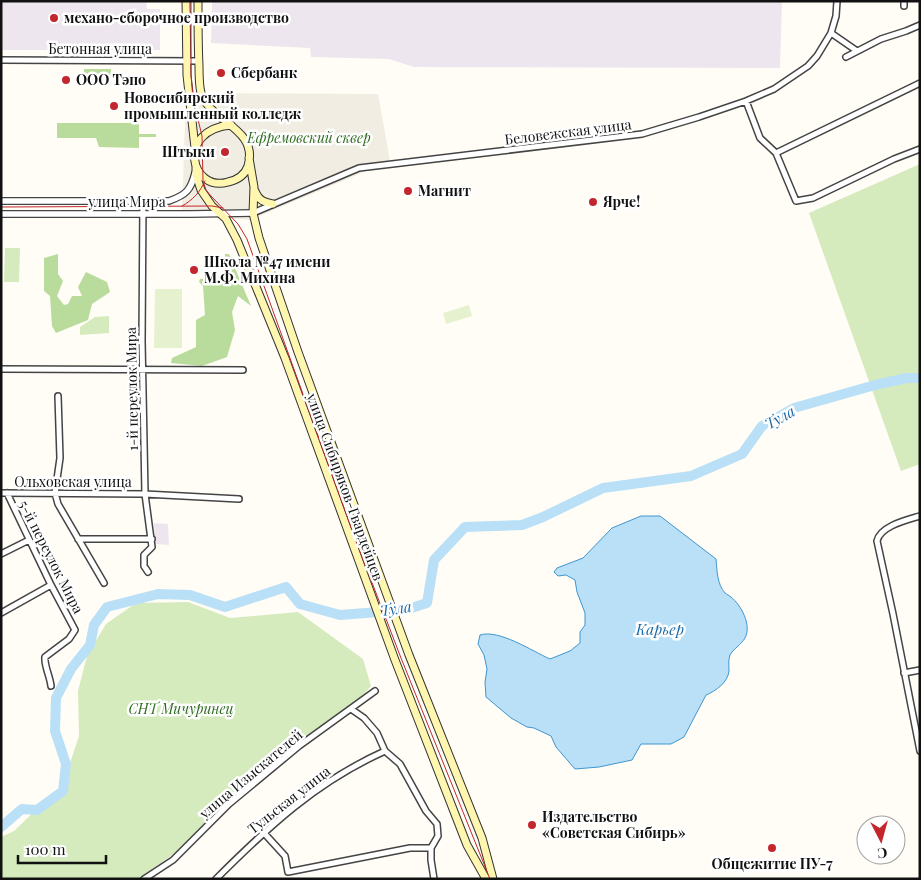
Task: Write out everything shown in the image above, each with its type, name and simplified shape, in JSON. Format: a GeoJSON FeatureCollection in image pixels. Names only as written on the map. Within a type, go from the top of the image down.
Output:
{"type":"FeatureCollection","features":[{"type":"Feature","properties":{"kind":"main road"},"geometry":{"type":"LineString","coordinates":[[186,1],[188,99],[196,166],[199,174],[203,177],[215,183],[226,183],[239,178],[247,168],[250,158],[244,137],[211,108],[202,96],[199,61],[198,1]]}},
{"type":"Feature","properties":{"kind":"main road"},"geometry":{"type":"LineString","coordinates":[[195,150],[198,141],[205,133],[220,126],[231,125]]}},
{"type":"Feature","properties":{"kind":"main road","name":"улица Сибиряков-Гвардейцев"},"geometry":{"type":"LineString","coordinates":[[250,158],[254,187],[254,212],[259,238],[295,343],[409,655],[482,838],[493,879]]}},
{"type":"Feature","properties":{"kind":"main road","name":"улица Сибиряков-Гвардейцев"},"geometry":{"type":"LineString","coordinates":[[196,166],[199,186],[207,199],[226,219],[234,234],[284,358],[351,544],[467,845],[486,879]]}},
{"type":"Feature","properties":{"kind":"main road"},"geometry":{"type":"LineString","coordinates":[[254,187],[257,196],[263,202],[273,204]]}},
{"type":"Feature","properties":{"kind":"street","name":"Беловежская улица"},"geometry":{"type":"LineString","coordinates":[[254,212],[359,168],[642,134],[746,101],[774,89],[808,66],[817,56],[831,33],[836,16],[837,1]]}},
{"type":"Feature","properties":{"kind":"street"},"geometry":{"type":"LineString","coordinates":[[846,57],[881,39],[906,32],[920,24]]}},
{"type":"Feature","properties":{"kind":"street"},"geometry":{"type":"LineString","coordinates":[[831,33],[857,51]]}},
{"type":"Feature","properties":{"kind":"street","name":"Бетонная улица"},"geometry":{"type":"LineString","coordinates":[[1,60],[199,61]]}},
{"type":"Feature","properties":{"kind":"street"},"geometry":{"type":"LineString","coordinates":[[776,153],[920,83]]}},
{"type":"Feature","properties":{"kind":"street"},"geometry":{"type":"LineString","coordinates":[[746,101],[760,138],[776,153],[796,201],[812,198],[894,159],[920,149]]}},
{"type":"Feature","properties":{"kind":"street","name":"улица Мира"},"geometry":{"type":"LineString","coordinates":[[1,201],[169,201],[188,192],[193,182],[196,166]]}},
{"type":"Feature","properties":{"kind":"street","name":"1-й переулок Мира"},"geometry":{"type":"LineString","coordinates":[[143,201],[145,494],[152,539],[152,546],[144,555],[144,566],[148,572]]}},
{"type":"Feature","properties":{"kind":"street","name":"улица Мира"},"geometry":{"type":"LineString","coordinates":[[1,214],[220,214],[254,212]]}},
{"type":"Feature","properties":{"kind":"street"},"geometry":{"type":"LineString","coordinates":[[1,369],[243,370]]}},
{"type":"Feature","properties":{"kind":"street"},"geometry":{"type":"LineString","coordinates":[[58,396],[60,458],[56,493],[58,504],[104,582]]}},
{"type":"Feature","properties":{"kind":"street","name":"Ольховская улица"},"geometry":{"type":"LineString","coordinates":[[4,493],[145,494],[239,499]]}},
{"type":"Feature","properties":{"kind":"street","name":"5-й переулок Мира"},"geometry":{"type":"LineString","coordinates":[[4,493],[75,630],[69,639],[45,657],[44,660],[50,676],[50,686]]}},
{"type":"Feature","properties":{"kind":"street"},"geometry":{"type":"LineString","coordinates":[[920,516],[885,530],[878,535],[877,541],[920,751]]}},
{"type":"Feature","properties":{"kind":"street"},"geometry":{"type":"LineString","coordinates":[[78,539],[152,539]]}},
{"type":"Feature","properties":{"kind":"street"},"geometry":{"type":"LineString","coordinates":[[1,554],[29,540]]}},
{"type":"Feature","properties":{"kind":"street"},"geometry":{"type":"LineString","coordinates":[[1,613],[50,585]]}},
{"type":"Feature","properties":{"kind":"street"},"geometry":{"type":"LineString","coordinates":[[904,673],[920,670]]}},
{"type":"Feature","properties":{"kind":"street","name":"улица Изыскателей"},"geometry":{"type":"LineString","coordinates":[[144,879],[173,860],[229,804],[299,746],[376,691]]}},
{"type":"Feature","properties":{"kind":"street"},"geometry":{"type":"LineString","coordinates":[[351,709],[364,718],[377,733],[385,751],[400,764],[426,811],[436,824],[438,836],[431,848],[430,860],[434,879]]}},
{"type":"Feature","properties":{"kind":"street","name":"Тульская улица"},"geometry":{"type":"LineString","coordinates":[[216,879],[264,833],[321,786],[362,761],[385,751]]}},
{"type":"Feature","properties":{"kind":"street"},"geometry":{"type":"LineString","coordinates":[[264,833],[285,856],[288,872],[410,848],[431,848]]}},
{"type":"Feature","properties":{"kind":"shaded area"},"geometry":{"type":"Polygon","coordinates":[[[1,1],[146,1],[147,9],[160,9],[160,50],[1,50],[1,1]]]}},
{"type":"Feature","properties":{"kind":"shaded area"},"geometry":{"type":"Polygon","coordinates":[[[212,1],[782,1],[780,68],[414,67],[389,59],[311,57],[310,48],[211,43],[212,1]]]}},
{"type":"Feature","properties":{"kind":"shaded area"},"geometry":{"type":"Polygon","coordinates":[[[186,93],[378,94],[390,161],[250,220],[182,214],[186,93]]]}},
{"type":"Feature","properties":{"kind":"shaded area"},"geometry":{"type":"Polygon","coordinates":[[[154,523],[168,524],[169,545],[155,544],[154,523]]]}},
{"type":"Feature","properties":{"kind":"green space"},"geometry":{"type":"Polygon","coordinates":[[[84,69],[111,69],[111,83],[84,83],[84,69]]]}},
{"type":"Feature","properties":{"kind":"green space"},"geometry":{"type":"Polygon","coordinates":[[[57,123],[139,123],[139,134],[156,134],[156,137],[139,137],[139,148],[99,147],[96,138],[57,138],[57,123]]]}},
{"type":"Feature","properties":{"kind":"green space"},"geometry":{"type":"Polygon","coordinates":[[[920,164],[920,464],[901,471],[809,213],[920,164]]]}},
{"type":"Feature","properties":{"kind":"green space"},"geometry":{"type":"Polygon","coordinates":[[[5,248],[20,248],[19,282],[4,282],[5,248]]]}},
{"type":"Feature","properties":{"kind":"green space"},"geometry":{"type":"Polygon","coordinates":[[[58,254],[58,274],[63,281],[57,296],[64,305],[68,304],[72,296],[82,296],[78,287],[86,272],[107,282],[110,292],[92,304],[88,320],[56,333],[52,326],[50,296],[44,291],[44,258],[58,254]]]}},
{"type":"Feature","properties":{"kind":"green space"},"geometry":{"type":"Polygon","coordinates":[[[225,254],[229,254],[251,306],[238,296],[232,312],[235,330],[227,357],[202,366],[171,363],[172,358],[196,347],[196,320],[205,315],[203,286],[199,282],[200,279],[224,275],[225,254]]]}},
{"type":"Feature","properties":{"kind":"green space"},"geometry":{"type":"Polygon","coordinates":[[[155,289],[182,289],[182,348],[154,348],[155,289]]]}},
{"type":"Feature","properties":{"kind":"green space"},"geometry":{"type":"Polygon","coordinates":[[[469,305],[472,316],[446,324],[443,313],[469,305]]]}},
{"type":"Feature","properties":{"kind":"green space"},"geometry":{"type":"Polygon","coordinates":[[[109,316],[109,333],[80,335],[80,327],[95,317],[109,316]]]}},
{"type":"Feature","properties":{"kind":"green space","name":"СНТ Мичуринец"},"geometry":{"type":"Polygon","coordinates":[[[188,602],[230,618],[298,612],[363,659],[371,686],[350,710],[299,746],[229,804],[172,855],[138,879],[1,879],[1,837],[14,831],[63,784],[79,736],[78,691],[87,656],[106,624],[136,603],[188,602]]]}},
{"type":"Feature","properties":{"kind":"water","name":"Карьер"},"geometry":{"type":"Polygon","coordinates":[[[641,516],[660,516],[716,559],[720,585],[725,593],[742,610],[746,621],[747,633],[730,655],[729,671],[726,679],[717,689],[706,695],[684,737],[671,744],[641,744],[632,760],[599,767],[575,769],[556,747],[551,736],[534,728],[527,727],[511,718],[486,697],[485,682],[487,669],[484,655],[478,644],[480,635],[488,634],[506,638],[550,659],[570,651],[580,643],[580,632],[585,625],[585,613],[577,592],[575,580],[566,575],[558,576],[554,572],[557,568],[583,558],[612,528],[641,516]]]}},
{"type":"Feature","properties":{"kind":"waterway","name":"Тула"},"geometry":{"type":"LineString","coordinates":[[1,827],[22,809],[37,810],[63,791],[66,764],[55,731],[56,698],[71,669],[90,645],[94,625],[107,607],[158,594],[190,595],[225,607],[286,587],[300,604],[340,615],[405,610],[427,603],[434,560],[465,527],[522,525],[603,488],[691,476],[742,454],[762,426],[794,408],[875,385],[907,378],[920,378]]}},
{"type":"Feature","properties":{"kind":"tram line"},"geometry":{"type":"LineString","coordinates":[[191,1],[191,75],[193,99],[202,136],[203,181],[206,190],[238,224],[247,239],[356,541],[490,879]]}},
{"type":"Feature","properties":{"kind":"tram line"},"geometry":{"type":"LineString","coordinates":[[182,206],[196,195],[205,181]]}},
{"type":"Feature","properties":{"kind":"tram line"},"geometry":{"type":"LineString","coordinates":[[1,207],[212,206],[223,208]]}},
{"type":"Feature","properties":{"kind":"place","name":"механо-сборочное производство"},"geometry":{"type":"Point","coordinates":[54,18]}},
{"type":"Feature","properties":{"kind":"place","name":"Сбербанк"},"geometry":{"type":"Point","coordinates":[221,73]}},
{"type":"Feature","properties":{"kind":"place","name":"ООО Тэпо"},"geometry":{"type":"Point","coordinates":[66,80]}},
{"type":"Feature","properties":{"kind":"place","name":"Новосибирский промышленный колледж"},"geometry":{"type":"Point","coordinates":[114,106]}},
{"type":"Feature","properties":{"kind":"place","name":"Штыки"},"geometry":{"type":"Point","coordinates":[225,152]}},
{"type":"Feature","properties":{"kind":"place","name":"Магнит"},"geometry":{"type":"Point","coordinates":[408,191]}},
{"type":"Feature","properties":{"kind":"place","name":"Ярче!"},"geometry":{"type":"Point","coordinates":[593,202]}},
{"type":"Feature","properties":{"kind":"place","name":"Школа №47 имени М.Ф. Михина"},"geometry":{"type":"Point","coordinates":[194,270]}},
{"type":"Feature","properties":{"kind":"place","name":"Издательство «Советская Сибирь»"},"geometry":{"type":"Point","coordinates":[532,825]}},
{"type":"Feature","properties":{"kind":"place","name":"Общежитие ПУ-7"},"geometry":{"type":"Point","coordinates":[772,848]}},
{"type":"Feature","properties":{"kind":"park label","name":"Ефремовский сквер"},"geometry":{"type":"Point","coordinates":[309,138]}}]}
